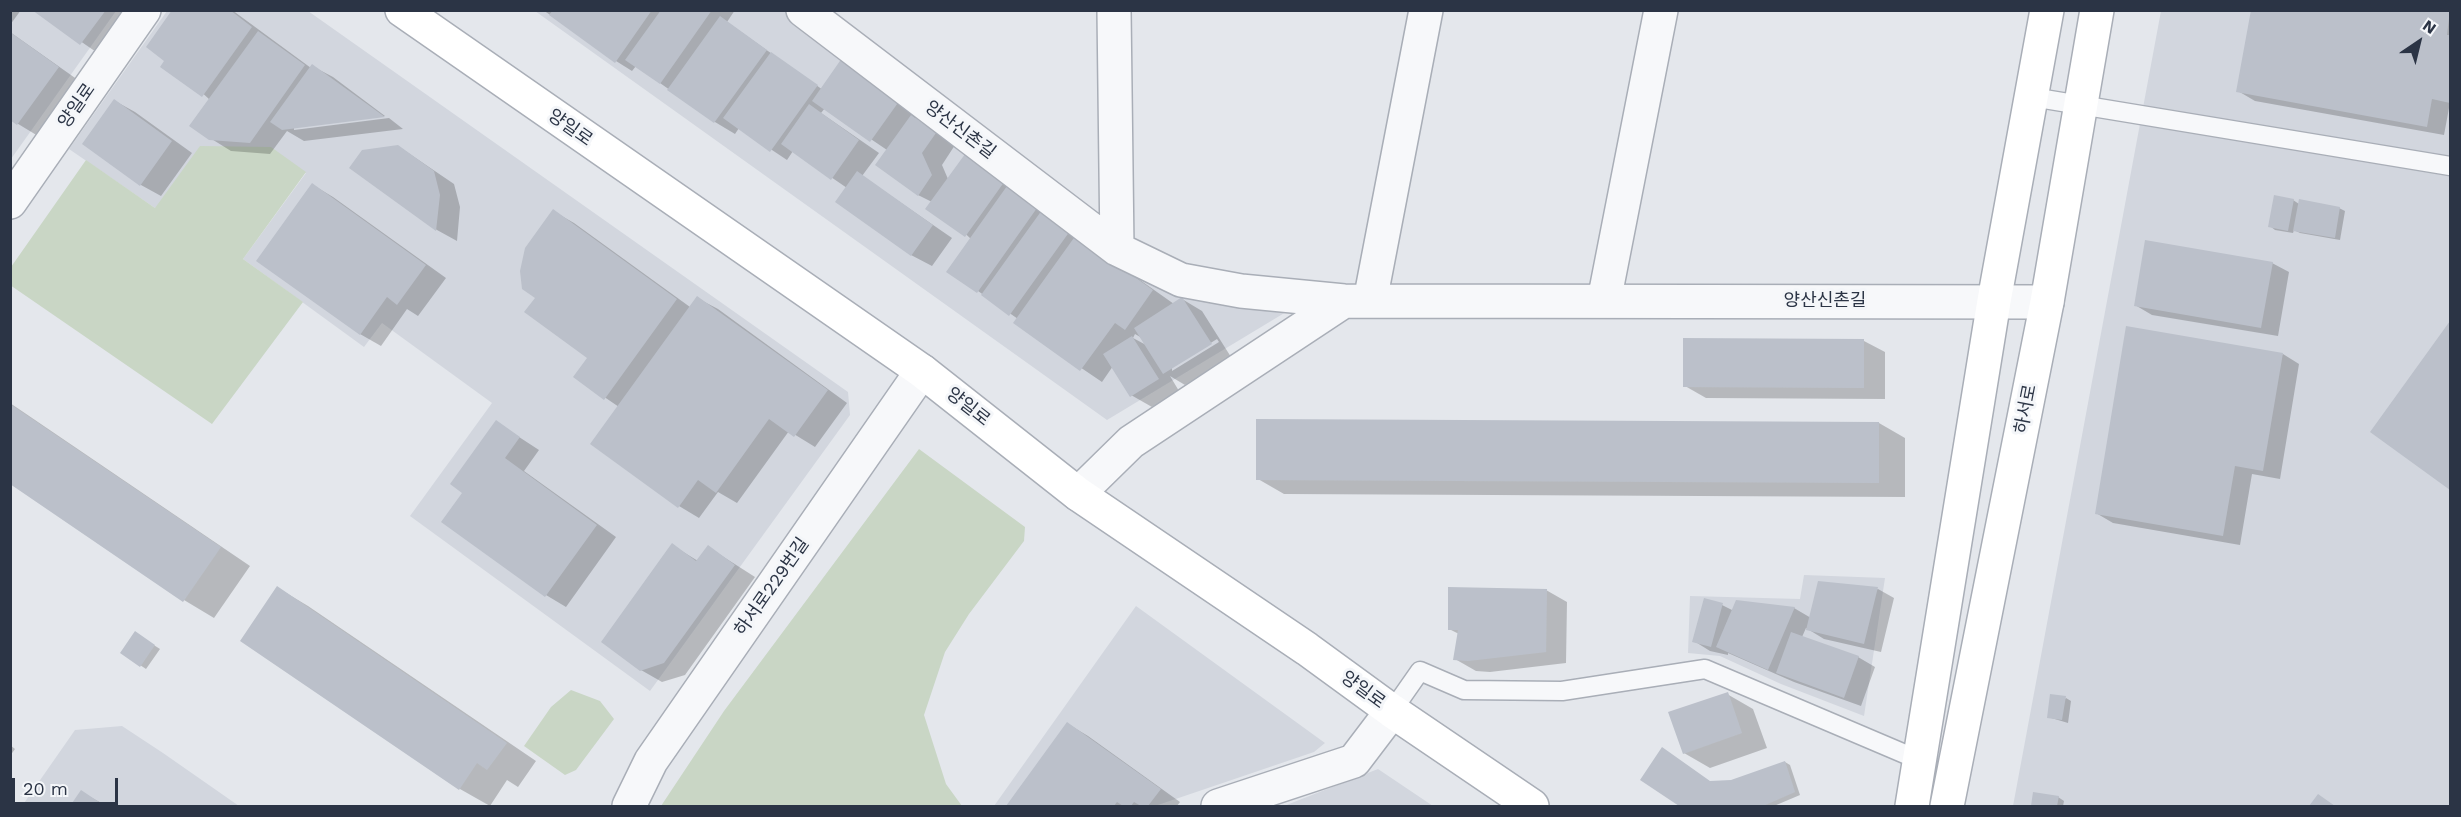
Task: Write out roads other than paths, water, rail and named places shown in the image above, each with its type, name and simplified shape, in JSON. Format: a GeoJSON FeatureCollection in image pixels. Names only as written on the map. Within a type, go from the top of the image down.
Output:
{"type":"FeatureCollection","features":[{"type":"Feature","properties":{"kind":"main road","name":"양일로"},"geometry":{"type":"LineString","coordinates":[[402,10],[922,371],[1078,494],[1307,649],[1392,711],[1532,807]]}},
{"type":"Feature","properties":{"kind":"main road"},"geometry":{"type":"LineString","coordinates":[[1912,805],[1994,302],[2048,10]]}},
{"type":"Feature","properties":{"kind":"main road","name":"하서로"},"geometry":{"type":"LineString","coordinates":[[1947,807],[2047,302],[2097,10]]}},
{"type":"Feature","properties":{"kind":"street","name":"양일로"},"geometry":{"type":"LineString","coordinates":[[10,202],[144,10]]}},
{"type":"Feature","properties":{"kind":"street","name":"양산신촌길"},"geometry":{"type":"LineString","coordinates":[[803,10],[1117,249],[1181,280],[1241,291],[1357,301],[2047,302]]}},
{"type":"Feature","properties":{"kind":"street"},"geometry":{"type":"LineString","coordinates":[[1114,10],[1117,249]]}},
{"type":"Feature","properties":{"kind":"street"},"geometry":{"type":"LineString","coordinates":[[1078,494],[1131,442],[1357,301],[1426,10]]}},
{"type":"Feature","properties":{"kind":"street"},"geometry":{"type":"LineString","coordinates":[[1604,301],[1661,10]]}},
{"type":"Feature","properties":{"kind":"street","name":"하서로229번길"},"geometry":{"type":"LineString","coordinates":[[629,807],[651,761],[922,371]]}},
{"type":"Feature","properties":{"kind":"street"},"geometry":{"type":"LineString","coordinates":[[1218,807],[1354,761],[1392,711]]}},
{"type":"Feature","properties":{"kind":"lane"},"geometry":{"type":"LineString","coordinates":[[2032,97],[2451,166]]}},
{"type":"Feature","properties":{"kind":"lane"},"geometry":{"type":"LineString","coordinates":[[1392,711],[1420,671],[1464,690],[1562,691],[1706,669],[1919,760]]}}]}
